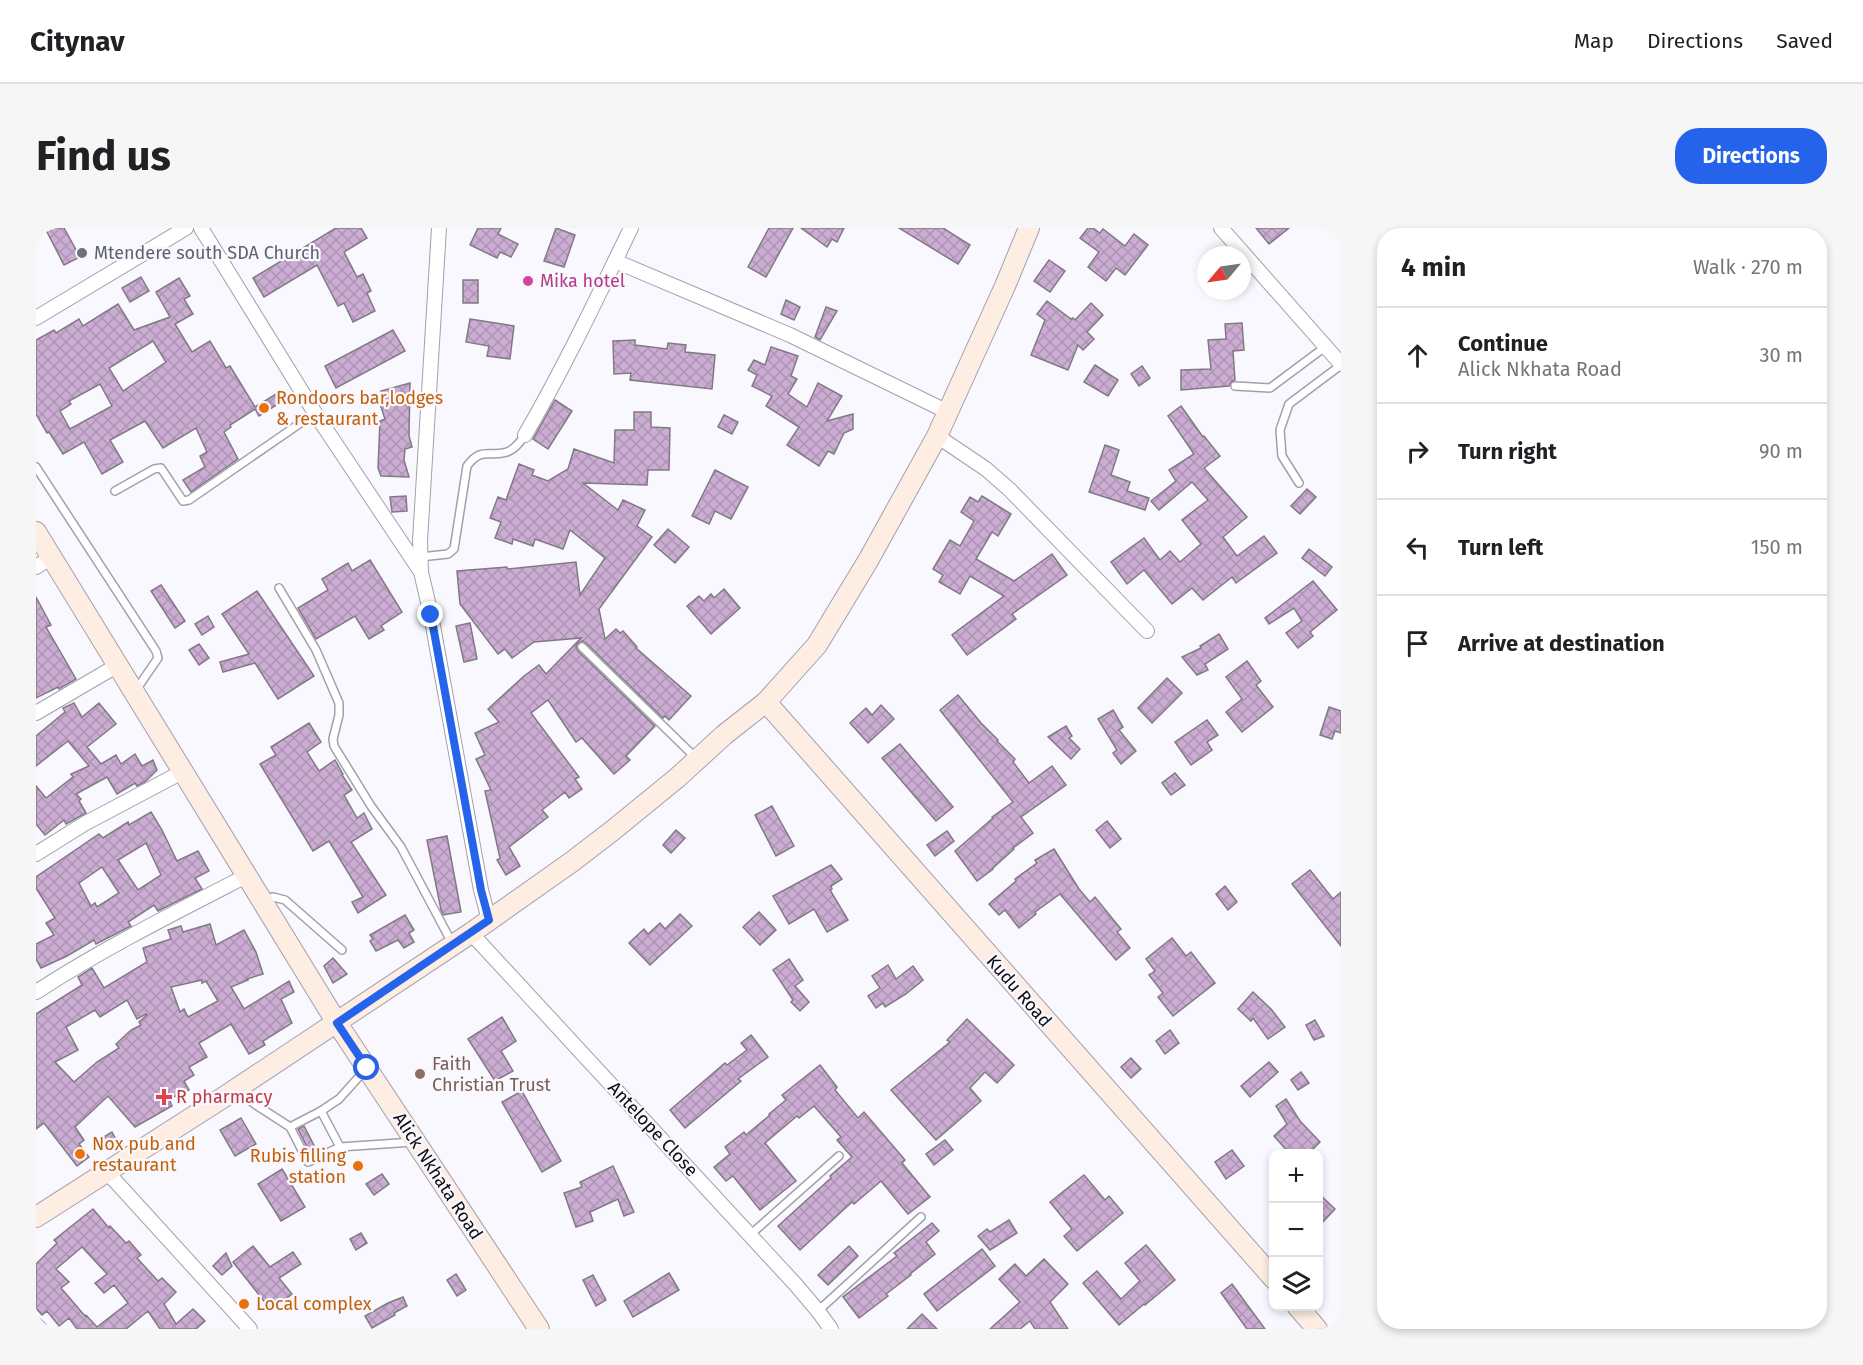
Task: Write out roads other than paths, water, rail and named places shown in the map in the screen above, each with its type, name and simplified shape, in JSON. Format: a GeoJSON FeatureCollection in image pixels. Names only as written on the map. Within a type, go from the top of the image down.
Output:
{"type":"FeatureCollection","features":[{"type":"Feature","properties":{"kind":"street"},"geometry":{"type":"LineString","coordinates":[[36,318],[186,228]]}},
{"type":"Feature","properties":{"kind":"street"},"geometry":{"type":"LineString","coordinates":[[201,228],[315,413],[420,572]]}},
{"type":"Feature","properties":{"kind":"street"},"geometry":{"type":"LineString","coordinates":[[439,228],[420,572],[431,615],[481,890],[489,920]]}},
{"type":"Feature","properties":{"kind":"street"},"geometry":{"type":"LineString","coordinates":[[525,435],[556,382],[631,228]]}},
{"type":"Feature","properties":{"kind":"street"},"geometry":{"type":"LineString","coordinates":[[36,1217],[236,1090],[471,933],[581,855],[766,702],[817,645],[864,567],[937,436],[1029,228]]}},
{"type":"Feature","properties":{"kind":"street"},"geometry":{"type":"LineString","coordinates":[[1221,228],[1341,364]]}},
{"type":"Feature","properties":{"kind":"street"},"geometry":{"type":"LineString","coordinates":[[615,261],[790,335],[948,412]]}},
{"type":"Feature","properties":{"kind":"street"},"geometry":{"type":"LineString","coordinates":[[937,436],[986,469],[1010,489],[1147,631]]}},
{"type":"Feature","properties":{"kind":"street","name":"Alick Nkhata Road"},"geometry":{"type":"LineString","coordinates":[[36,532],[44,562],[118,665],[337,1023],[539,1329]]}},
{"type":"Feature","properties":{"kind":"street"},"geometry":{"type":"LineString","coordinates":[[36,713],[118,665]]}},
{"type":"Feature","properties":{"kind":"street","name":"Kudu Road"},"geometry":{"type":"LineString","coordinates":[[766,702],[1269,1273]]}},
{"type":"Feature","properties":{"kind":"street"},"geometry":{"type":"LineString","coordinates":[[36,854],[84,824],[184,771]]}},
{"type":"Feature","properties":{"kind":"street"},"geometry":{"type":"LineString","coordinates":[[36,992],[73,968],[146,927],[248,875]]}},
{"type":"Feature","properties":{"kind":"street","name":"Antelope Close"},"geometry":{"type":"LineString","coordinates":[[471,933],[750,1235],[818,1311],[831,1329]]}},
{"type":"Feature","properties":{"kind":"street"},"geometry":{"type":"LineString","coordinates":[[107,1172],[250,1329]]}},
{"type":"Feature","properties":{"kind":"street"},"geometry":{"type":"LineString","coordinates":[[1301,1311],[1317,1329]]}},
{"type":"Feature","properties":{"kind":"street"},"geometry":{"type":"LineString","coordinates":[[36,1325],[40,1329]]}},
{"type":"Feature","properties":{"kind":"lane"},"geometry":{"type":"LineString","coordinates":[[1235,386],[1270,388],[1326,347]]}},
{"type":"Feature","properties":{"kind":"lane"},"geometry":{"type":"LineString","coordinates":[[1299,483],[1282,456],[1280,430],[1289,404],[1341,364]]}},
{"type":"Feature","properties":{"kind":"lane"},"geometry":{"type":"LineString","coordinates":[[115,491],[154,469],[161,468],[183,501],[189,500],[315,413]]}},
{"type":"Feature","properties":{"kind":"lane"},"geometry":{"type":"LineString","coordinates":[[420,557],[448,554],[454,549],[467,466],[474,456],[505,453],[515,448],[525,435]]}},
{"type":"Feature","properties":{"kind":"lane"},"geometry":{"type":"LineString","coordinates":[[36,467],[156,651],[158,658],[135,692]]}},
{"type":"Feature","properties":{"kind":"lane"},"geometry":{"type":"LineString","coordinates":[[279,588],[316,650],[339,703],[339,715],[333,738],[334,746],[371,806],[401,846],[453,945]]}},
{"type":"Feature","properties":{"kind":"lane"},"geometry":{"type":"LineString","coordinates":[[582,647],[698,760]]}},
{"type":"Feature","properties":{"kind":"lane"},"geometry":{"type":"LineString","coordinates":[[263,900],[273,897],[285,900],[342,950]]}},
{"type":"Feature","properties":{"kind":"lane"},"geometry":{"type":"LineString","coordinates":[[290,1126],[339,1099],[367,1068]]}},
{"type":"Feature","properties":{"kind":"lane"},"geometry":{"type":"LineString","coordinates":[[236,1090],[290,1126],[308,1162],[340,1147],[415,1141]]}},
{"type":"Feature","properties":{"kind":"lane"},"geometry":{"type":"LineString","coordinates":[[321,1110],[340,1147]]}},
{"type":"Feature","properties":{"kind":"lane"},"geometry":{"type":"LineString","coordinates":[[750,1235],[839,1156]]}},
{"type":"Feature","properties":{"kind":"lane"},"geometry":{"type":"LineString","coordinates":[[818,1311],[921,1217]]}},
{"type":"Feature","properties":{"kind":"place","name":"Mtendere south SDA Church"},"geometry":{"type":"Point","coordinates":[82,253]}},
{"type":"Feature","properties":{"kind":"place","name":"Mika hotel"},"geometry":{"type":"Point","coordinates":[528,281]}},
{"type":"Feature","properties":{"kind":"place","name":"Rondoors bar,lodges & restaurant"},"geometry":{"type":"Point","coordinates":[264,408]}},
{"type":"Feature","properties":{"kind":"place","name":"Faith Christian Trust"},"geometry":{"type":"Point","coordinates":[420,1074]}},
{"type":"Feature","properties":{"kind":"place","name":"R pharmacy"},"geometry":{"type":"Point","coordinates":[164,1097]}},
{"type":"Feature","properties":{"kind":"place","name":"Nox pub and restaurant"},"geometry":{"type":"Point","coordinates":[80,1154]}},
{"type":"Feature","properties":{"kind":"place","name":"Rubis filling station"},"geometry":{"type":"Point","coordinates":[358,1166]}},
{"type":"Feature","properties":{"kind":"place","name":"Local complex"},"geometry":{"type":"Point","coordinates":[244,1304]}}]}
